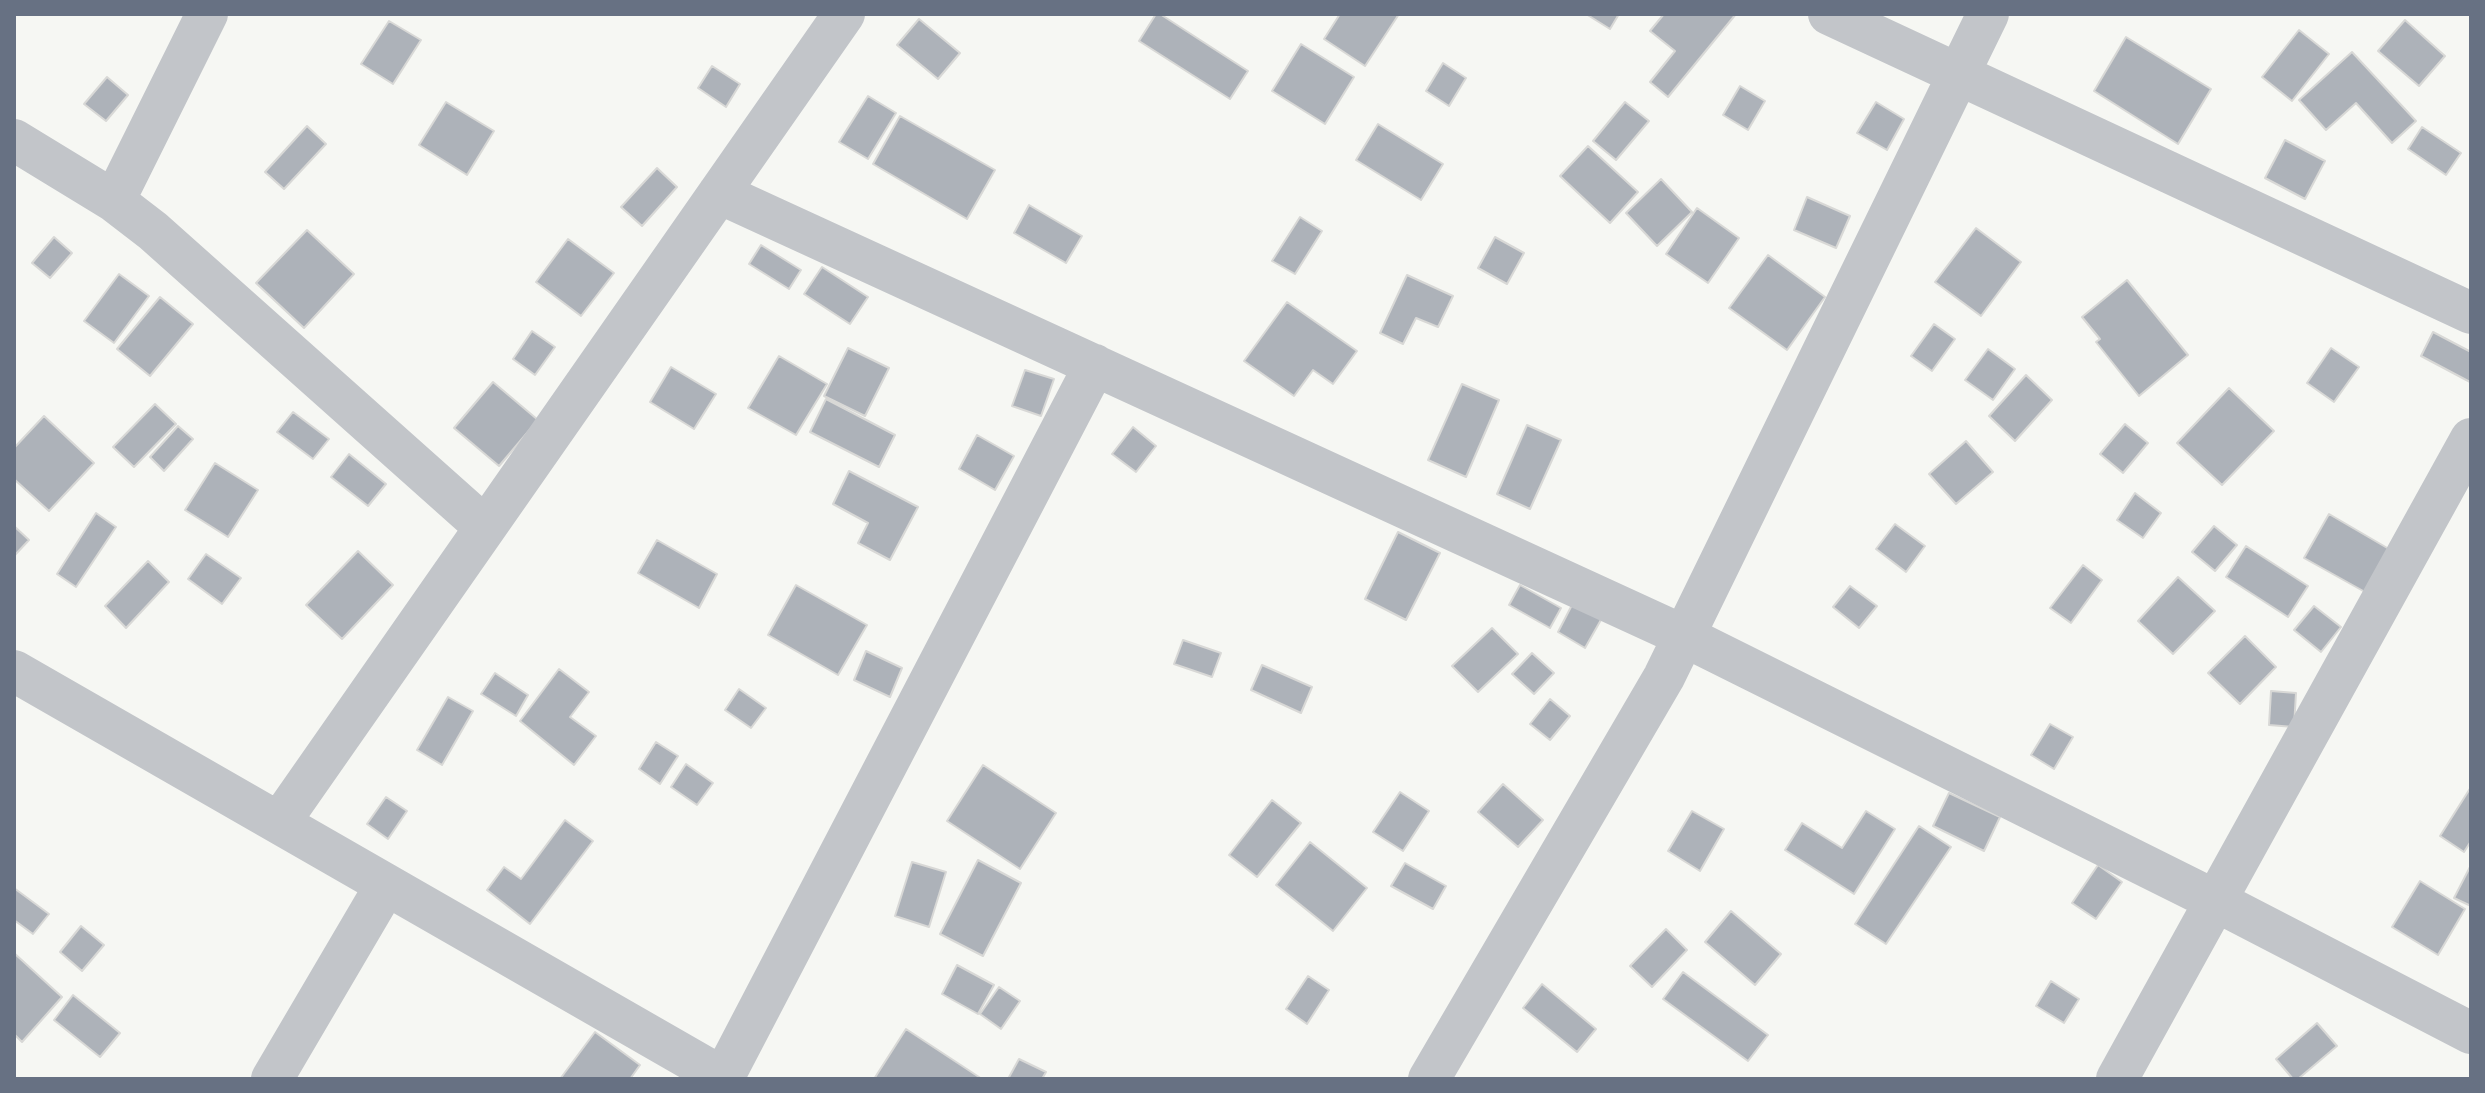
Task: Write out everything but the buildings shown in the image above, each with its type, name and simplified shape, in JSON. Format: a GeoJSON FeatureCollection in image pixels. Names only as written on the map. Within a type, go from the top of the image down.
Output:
{"type":"FeatureCollection","features":[{"type":"Feature","properties":{"kind":"street"},"geometry":{"type":"LineString","coordinates":[[114,201],[207,14]]}},
{"type":"Feature","properties":{"kind":"street"},"geometry":{"type":"LineString","coordinates":[[279,823],[844,14]]}},
{"type":"Feature","properties":{"kind":"street"},"geometry":{"type":"LineString","coordinates":[[1829,14],[2471,313]]}},
{"type":"Feature","properties":{"kind":"street"},"geometry":{"type":"LineString","coordinates":[[1429,1079],[1664,677],[1988,14]]}},
{"type":"Feature","properties":{"kind":"street"},"geometry":{"type":"LineString","coordinates":[[14,140],[114,201],[153,231],[485,527]]}},
{"type":"Feature","properties":{"kind":"street"},"geometry":{"type":"LineString","coordinates":[[719,193],[1684,636],[2216,901],[2471,1033]]}},
{"type":"Feature","properties":{"kind":"street"},"geometry":{"type":"LineString","coordinates":[[14,671],[724,1079],[1095,365]]}},
{"type":"Feature","properties":{"kind":"street"},"geometry":{"type":"LineString","coordinates":[[2117,1079],[2471,439]]}},
{"type":"Feature","properties":{"kind":"street"},"geometry":{"type":"LineString","coordinates":[[272,1079],[386,885]]}}]}
